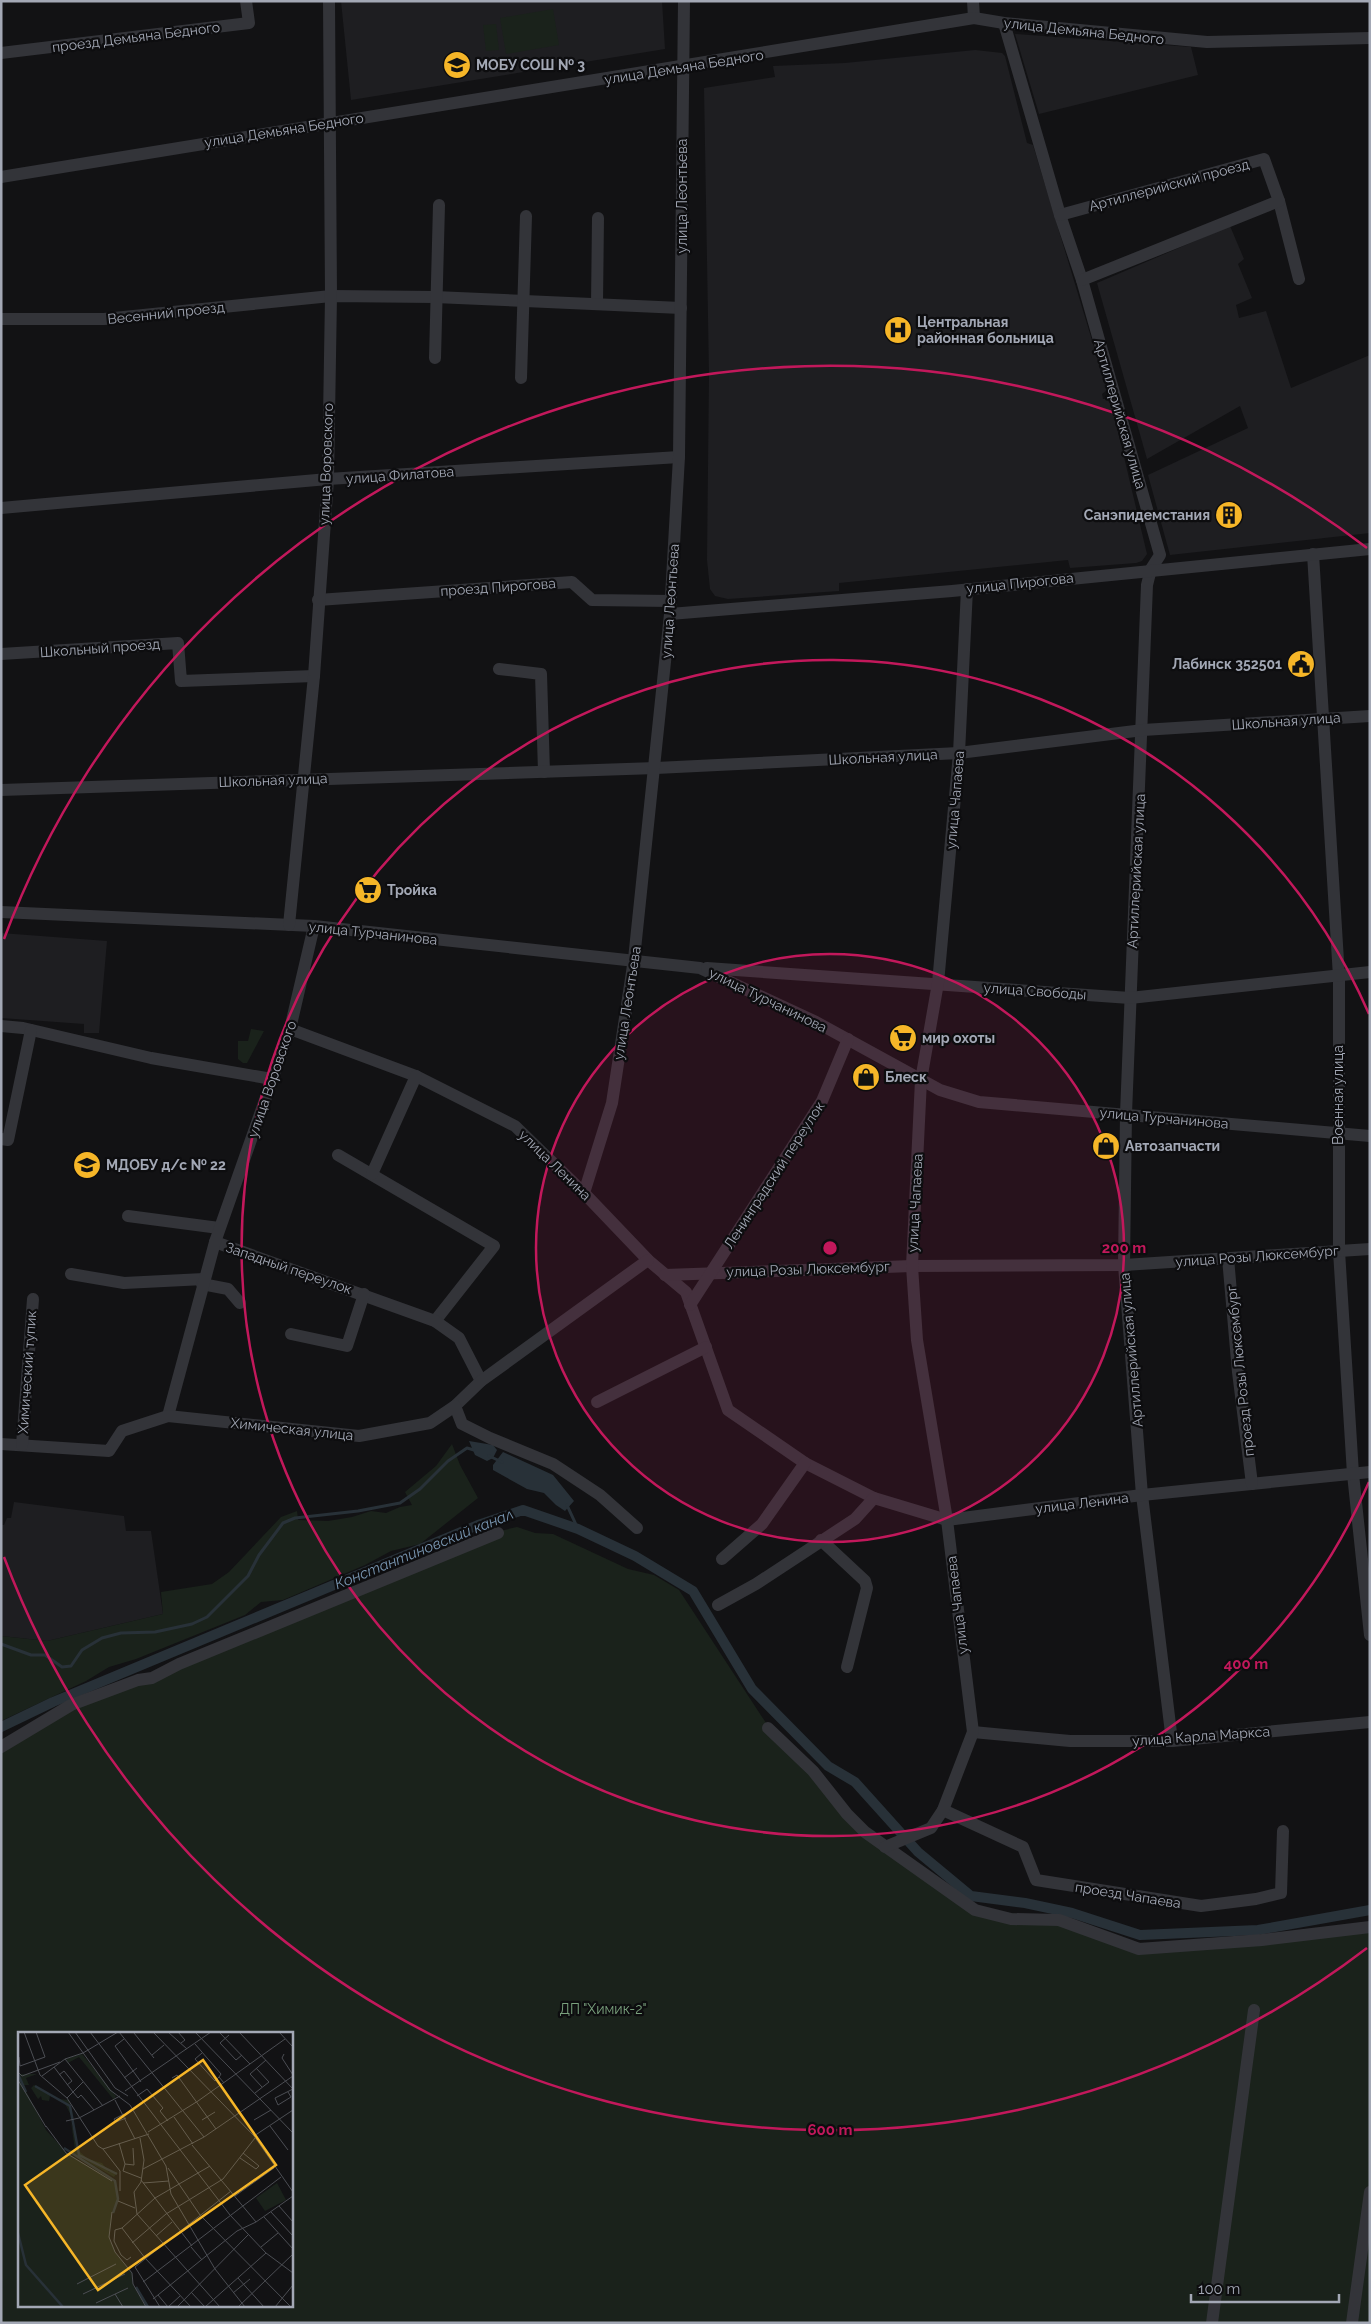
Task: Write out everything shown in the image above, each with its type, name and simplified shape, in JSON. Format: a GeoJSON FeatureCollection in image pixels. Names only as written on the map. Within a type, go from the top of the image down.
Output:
{"type":"FeatureCollection","features":[{"type":"Feature","properties":{"kind":"street","name":"проезд Демьяна Бедного"},"geometry":{"type":"LineString","coordinates":[[1,53],[249,23],[246,1]]}},
{"type":"Feature","properties":{"kind":"street","name":"улица Воровского"},"geometry":{"type":"LineString","coordinates":[[289,925],[314,676],[328,479],[331,296],[329,1]]}},
{"type":"Feature","properties":{"kind":"street","name":"улица Леонтьева"},"geometry":{"type":"LineString","coordinates":[[584,1193],[612,1103],[634,959],[656,768],[671,607],[679,457],[684,1]]}},
{"type":"Feature","properties":{"kind":"street"},"geometry":{"type":"LineString","coordinates":[[973,1],[974,18]]}},
{"type":"Feature","properties":{"kind":"street","name":"улица Демьяна Бедного"},"geometry":{"type":"LineString","coordinates":[[1,177],[974,18],[1004,23],[1207,42],[1370,38]]}},
{"type":"Feature","properties":{"kind":"street","name":"Артиллерийская улица"},"geometry":{"type":"LineString","coordinates":[[1004,23],[1060,214],[1082,280],[1160,555],[1151,569],[1147,585],[1143,730],[1126,1114],[1124,1265],[1142,1495],[1172,1741]]}},
{"type":"Feature","properties":{"kind":"street","name":"Артиллерийский проезд"},"geometry":{"type":"LineString","coordinates":[[1060,214],[1264,159],[1279,201],[1299,279]]}},
{"type":"Feature","properties":{"kind":"street"},"geometry":{"type":"LineString","coordinates":[[1082,280],[1279,201]]}},
{"type":"Feature","properties":{"kind":"street"},"geometry":{"type":"LineString","coordinates":[[435,358],[435,297],[439,205]]}},
{"type":"Feature","properties":{"kind":"street"},"geometry":{"type":"LineString","coordinates":[[521,378],[525,301],[526,216]]}},
{"type":"Feature","properties":{"kind":"street"},"geometry":{"type":"LineString","coordinates":[[597,304],[598,218]]}},
{"type":"Feature","properties":{"kind":"street","name":"Весенний проезд"},"geometry":{"type":"LineString","coordinates":[[1,319],[104,320],[331,296],[435,297],[681,308]]}},
{"type":"Feature","properties":{"kind":"street","name":"улица Филатова"},"geometry":{"type":"LineString","coordinates":[[1,508],[328,479],[679,457]]}},
{"type":"Feature","properties":{"kind":"street","name":"улица Пирогова"},"geometry":{"type":"LineString","coordinates":[[671,607],[967,589],[1151,569],[1370,549]]}},
{"type":"Feature","properties":{"kind":"street","name":"Военная улица"},"geometry":{"type":"LineString","coordinates":[[1314,554],[1322,719],[1339,977],[1339,1251],[1353,1474],[1370,1635]]}},
{"type":"Feature","properties":{"kind":"street","name":"проезд Пирогова"},"geometry":{"type":"LineString","coordinates":[[318,600],[572,582],[592,600],[671,607]]}},
{"type":"Feature","properties":{"kind":"street","name":"улица Чапаева"},"geometry":{"type":"LineString","coordinates":[[885,1847],[932,1828],[943,1810],[973,1732],[947,1520],[917,1340],[912,1266],[922,1080],[938,983],[959,752],[967,589]]}},
{"type":"Feature","properties":{"kind":"street","name":"Школьный проезд"},"geometry":{"type":"LineString","coordinates":[[1,654],[178,643],[181,681],[314,676]]}},
{"type":"Feature","properties":{"kind":"street"},"geometry":{"type":"LineString","coordinates":[[499,669],[541,674],[544,772]]}},
{"type":"Feature","properties":{"kind":"street","name":"Школьная улица"},"geometry":{"type":"LineString","coordinates":[[1,790],[656,768],[959,752],[1143,730],[1370,716]]}},
{"type":"Feature","properties":{"kind":"street","name":"улица Турчанинова"},"geometry":{"type":"LineString","coordinates":[[1,912],[314,926],[634,959],[700,968],[816,1022],[940,1090],[979,1102],[1370,1136]]}},
{"type":"Feature","properties":{"kind":"street","name":"улица Воровского"},"geometry":{"type":"LineString","coordinates":[[168,1416],[203,1281],[219,1228],[290,1029],[314,926]]}},
{"type":"Feature","properties":{"kind":"street","name":"улица Свободы"},"geometry":{"type":"LineString","coordinates":[[700,968],[938,983],[1130,998],[1339,977],[1370,972]]}},
{"type":"Feature","properties":{"kind":"street"},"geometry":{"type":"LineString","coordinates":[[1,1026],[31,1030],[151,1058],[272,1079]]}},
{"type":"Feature","properties":{"kind":"street","name":"улица Ленина"},"geometry":{"type":"LineString","coordinates":[[290,1029],[416,1076],[515,1126],[584,1193],[648,1260],[686,1292],[728,1410],[805,1463],[874,1498],[947,1520],[1142,1495],[1370,1472]]}},
{"type":"Feature","properties":{"kind":"street"},"geometry":{"type":"LineString","coordinates":[[1,1139],[8,1140],[31,1030]]}},
{"type":"Feature","properties":{"kind":"street","name":"Ленинградский переулок"},"geometry":{"type":"LineString","coordinates":[[690,1305],[822,1101],[848,1039]]}},
{"type":"Feature","properties":{"kind":"street"},"geometry":{"type":"LineString","coordinates":[[372,1174],[416,1076]]}},
{"type":"Feature","properties":{"kind":"street"},"geometry":{"type":"LineString","coordinates":[[338,1155],[494,1246],[435,1321]]}},
{"type":"Feature","properties":{"kind":"street"},"geometry":{"type":"LineString","coordinates":[[128,1216],[219,1228]]}},
{"type":"Feature","properties":{"kind":"street","name":"Западный переулок"},"geometry":{"type":"LineString","coordinates":[[215,1242],[435,1321],[459,1338],[481,1381]]}},
{"type":"Feature","properties":{"kind":"street","name":"улица Розы Люксембург"},"geometry":{"type":"LineString","coordinates":[[665,1276],[912,1266],[1124,1265],[1370,1249]]}},
{"type":"Feature","properties":{"kind":"street","name":"проезд Розы Люксембург"},"geometry":{"type":"LineString","coordinates":[[1228,1258],[1238,1372],[1252,1484]]}},
{"type":"Feature","properties":{"kind":"street"},"geometry":{"type":"LineString","coordinates":[[637,1528],[600,1495],[554,1464],[490,1438],[462,1424],[455,1406],[481,1381],[648,1260]]}},
{"type":"Feature","properties":{"kind":"street"},"geometry":{"type":"LineString","coordinates":[[71,1274],[124,1283],[203,1281],[228,1290],[240,1303]]}},
{"type":"Feature","properties":{"kind":"street","name":"Западный переулок"},"geometry":{"type":"LineString","coordinates":[[291,1334],[347,1346],[364,1294]]}},
{"type":"Feature","properties":{"kind":"street","name":"Химический тупик"},"geometry":{"type":"LineString","coordinates":[[22,1445],[33,1299]]}},
{"type":"Feature","properties":{"kind":"street"},"geometry":{"type":"LineString","coordinates":[[597,1402],[706,1347]]}},
{"type":"Feature","properties":{"kind":"street","name":"Химическая улица"},"geometry":{"type":"LineString","coordinates":[[1,1444],[109,1451],[122,1431],[168,1416],[359,1436],[430,1423],[455,1406]]}},
{"type":"Feature","properties":{"kind":"street"},"geometry":{"type":"LineString","coordinates":[[722,1559],[762,1524],[805,1463]]}},
{"type":"Feature","properties":{"kind":"street"},"geometry":{"type":"LineString","coordinates":[[718,1605],[756,1584],[855,1519],[874,1498]]}},
{"type":"Feature","properties":{"kind":"street"},"geometry":{"type":"LineString","coordinates":[[1,1747],[71,1705],[138,1680],[152,1678],[178,1664],[498,1534]]}},
{"type":"Feature","properties":{"kind":"street"},"geometry":{"type":"LineString","coordinates":[[821,1540],[865,1581],[867,1588],[847,1667]]}},
{"type":"Feature","properties":{"kind":"street","name":"улица Карла Маркса"},"geometry":{"type":"LineString","coordinates":[[973,1732],[1070,1741],[1172,1741],[1370,1722]]}},
{"type":"Feature","properties":{"kind":"street"},"geometry":{"type":"LineString","coordinates":[[768,1728],[814,1771],[847,1814],[885,1847],[975,1910],[1011,1919],[1059,1920],[1139,1950],[1262,1940],[1370,1927]]}},
{"type":"Feature","properties":{"kind":"street","name":"проезд Чапаева"},"geometry":{"type":"LineString","coordinates":[[943,1810],[1023,1847],[1036,1880],[1201,1906],[1256,1899],[1281,1893],[1283,1831]]}},
{"type":"Feature","properties":{"kind":"street"},"geometry":{"type":"LineString","coordinates":[[1212,2323],[1254,2010]]}},
{"type":"Feature","properties":{"kind":"street"},"geometry":{"type":"LineString","coordinates":[[1352,2323],[1370,2192]]}},
{"type":"Feature","properties":{"kind":"shaded area","name":"МОБУ СОШ № 3"},"geometry":{"type":"Polygon","coordinates":[[[341,1],[662,1],[665,49],[351,100],[341,1]]]}},
{"type":"Feature","properties":{"kind":"shaded area"},"geometry":{"type":"Polygon","coordinates":[[[1015,34],[1191,47],[1198,75],[1039,114],[1015,34]]]}},
{"type":"Feature","properties":{"kind":"shaded area","name":"Центральная районная больница"},"geometry":{"type":"Polygon","coordinates":[[[975,50],[1002,53],[1005,56],[1027,143],[1033,145],[1107,390],[1102,394],[1103,399],[1110,398],[1147,554],[1142,561],[1136,563],[1070,568],[1068,560],[839,583],[839,591],[728,599],[715,596],[710,589],[707,560],[709,375],[704,88],[775,77],[773,66],[845,63],[975,50]]]}},
{"type":"Feature","properties":{"kind":"shaded area"},"geometry":{"type":"Polygon","coordinates":[[[1230,226],[1244,259],[1238,264],[1252,298],[1236,305],[1239,318],[1266,311],[1291,388],[1370,355],[1370,533],[1170,555],[1148,475],[1248,428],[1240,406],[1147,459],[1097,283],[1230,226]]]}},
{"type":"Feature","properties":{"kind":"shaded area"},"geometry":{"type":"Polygon","coordinates":[[[1,933],[107,941],[99,1033],[84,1033],[84,1024],[1,1018],[1,933]]]}},
{"type":"Feature","properties":{"kind":"shaded area"},"geometry":{"type":"Polygon","coordinates":[[[469,1441],[493,1445],[497,1450],[493,1458],[487,1461],[475,1455],[469,1441]]]}},
{"type":"Feature","properties":{"kind":"shaded area"},"geometry":{"type":"Polygon","coordinates":[[[503,1452],[553,1475],[574,1501],[565,1511],[544,1493],[527,1489],[493,1470],[493,1465],[503,1452]]]}},
{"type":"Feature","properties":{"kind":"shaded area"},"geometry":{"type":"Polygon","coordinates":[[[14,1502],[124,1516],[126,1531],[151,1531],[163,1614],[47,1641],[1,1636],[1,1525],[4,1525],[7,1518],[11,1518],[14,1502]]]}},
{"type":"Feature","properties":{"kind":"green space"},"geometry":{"type":"Polygon","coordinates":[[[553,9],[559,45],[506,54],[500,18],[553,9]]]}},
{"type":"Feature","properties":{"kind":"green space"},"geometry":{"type":"Polygon","coordinates":[[[496,24],[499,50],[486,51],[483,25],[496,24]]]}},
{"type":"Feature","properties":{"kind":"green space"},"geometry":{"type":"Polygon","coordinates":[[[251,1029],[264,1031],[247,1063],[243,1063],[238,1059],[238,1041],[248,1041],[251,1029]]]}},
{"type":"Feature","properties":{"kind":"green space"},"geometry":{"type":"Polygon","coordinates":[[[452,1444],[460,1465],[478,1498],[420,1544],[391,1551],[365,1565],[283,1600],[261,1602],[245,1615],[136,1659],[109,1667],[86,1681],[1,1721],[1,1636],[47,1641],[163,1614],[161,1592],[212,1584],[229,1572],[281,1517],[297,1511],[298,1520],[328,1521],[352,1517],[371,1511],[386,1513],[400,1507],[412,1505],[405,1492],[436,1466],[452,1444]]]}},
{"type":"Feature","properties":{"kind":"green space","name":"ДП \"Химик-2\""},"geometry":{"type":"Polygon","coordinates":[[[517,1527],[535,1533],[553,1534],[628,1569],[654,1575],[679,1590],[768,1726],[847,1813],[976,1909],[1059,1919],[1139,1948],[1370,1926],[1370,2323],[1,2323],[1,1745],[113,1689],[500,1531],[517,1527]]]}},
{"type":"Feature","properties":{"kind":"waterway"},"geometry":{"type":"LineString","coordinates":[[1,1644],[31,1655],[45,1655],[62,1667],[71,1666],[82,1650],[102,1638],[121,1633],[155,1632],[192,1624],[207,1617],[248,1576],[259,1555],[283,1523],[295,1518],[358,1511],[400,1503],[420,1489],[448,1461],[467,1448],[474,1450]]}},
{"type":"Feature","properties":{"kind":"waterway"},"geometry":{"type":"LineString","coordinates":[[489,1456],[502,1462]]}},
{"type":"Feature","properties":{"kind":"waterway"},"geometry":{"type":"LineString","coordinates":[[567,1505],[578,1529]]}},
{"type":"Feature","properties":{"kind":"waterway","name":"Константиновский канал"},"geometry":{"type":"LineString","coordinates":[[1,1727],[53,1702],[478,1525],[523,1510],[578,1529],[635,1556],[693,1591],[752,1689],[828,1766],[855,1782],[918,1852],[971,1896],[1025,1903],[1072,1913],[1140,1935],[1258,1930],[1370,1910]]}},
{"type":"Feature","properties":{"kind":"place","name":"МОБУ СОШ № 3"},"geometry":{"type":"Point","coordinates":[457,65]}},
{"type":"Feature","properties":{"kind":"place","name":"Центральная районная больница"},"geometry":{"type":"Point","coordinates":[898,330]}},
{"type":"Feature","properties":{"kind":"place","name":"Санэпидемстания"},"geometry":{"type":"Point","coordinates":[1229,515]}},
{"type":"Feature","properties":{"kind":"place","name":"Лабинск 352501"},"geometry":{"type":"Point","coordinates":[1301,664]}},
{"type":"Feature","properties":{"kind":"place","name":"Тройка"},"geometry":{"type":"Point","coordinates":[368,890]}},
{"type":"Feature","properties":{"kind":"place","name":"мир охоты"},"geometry":{"type":"Point","coordinates":[903,1038]}},
{"type":"Feature","properties":{"kind":"place","name":"Блеск"},"geometry":{"type":"Point","coordinates":[866,1077]}},
{"type":"Feature","properties":{"kind":"place","name":"Автозапчасти"},"geometry":{"type":"Point","coordinates":[1106,1146]}},
{"type":"Feature","properties":{"kind":"place","name":"МДОБУ д/с № 22"},"geometry":{"type":"Point","coordinates":[87,1165]}}]}
